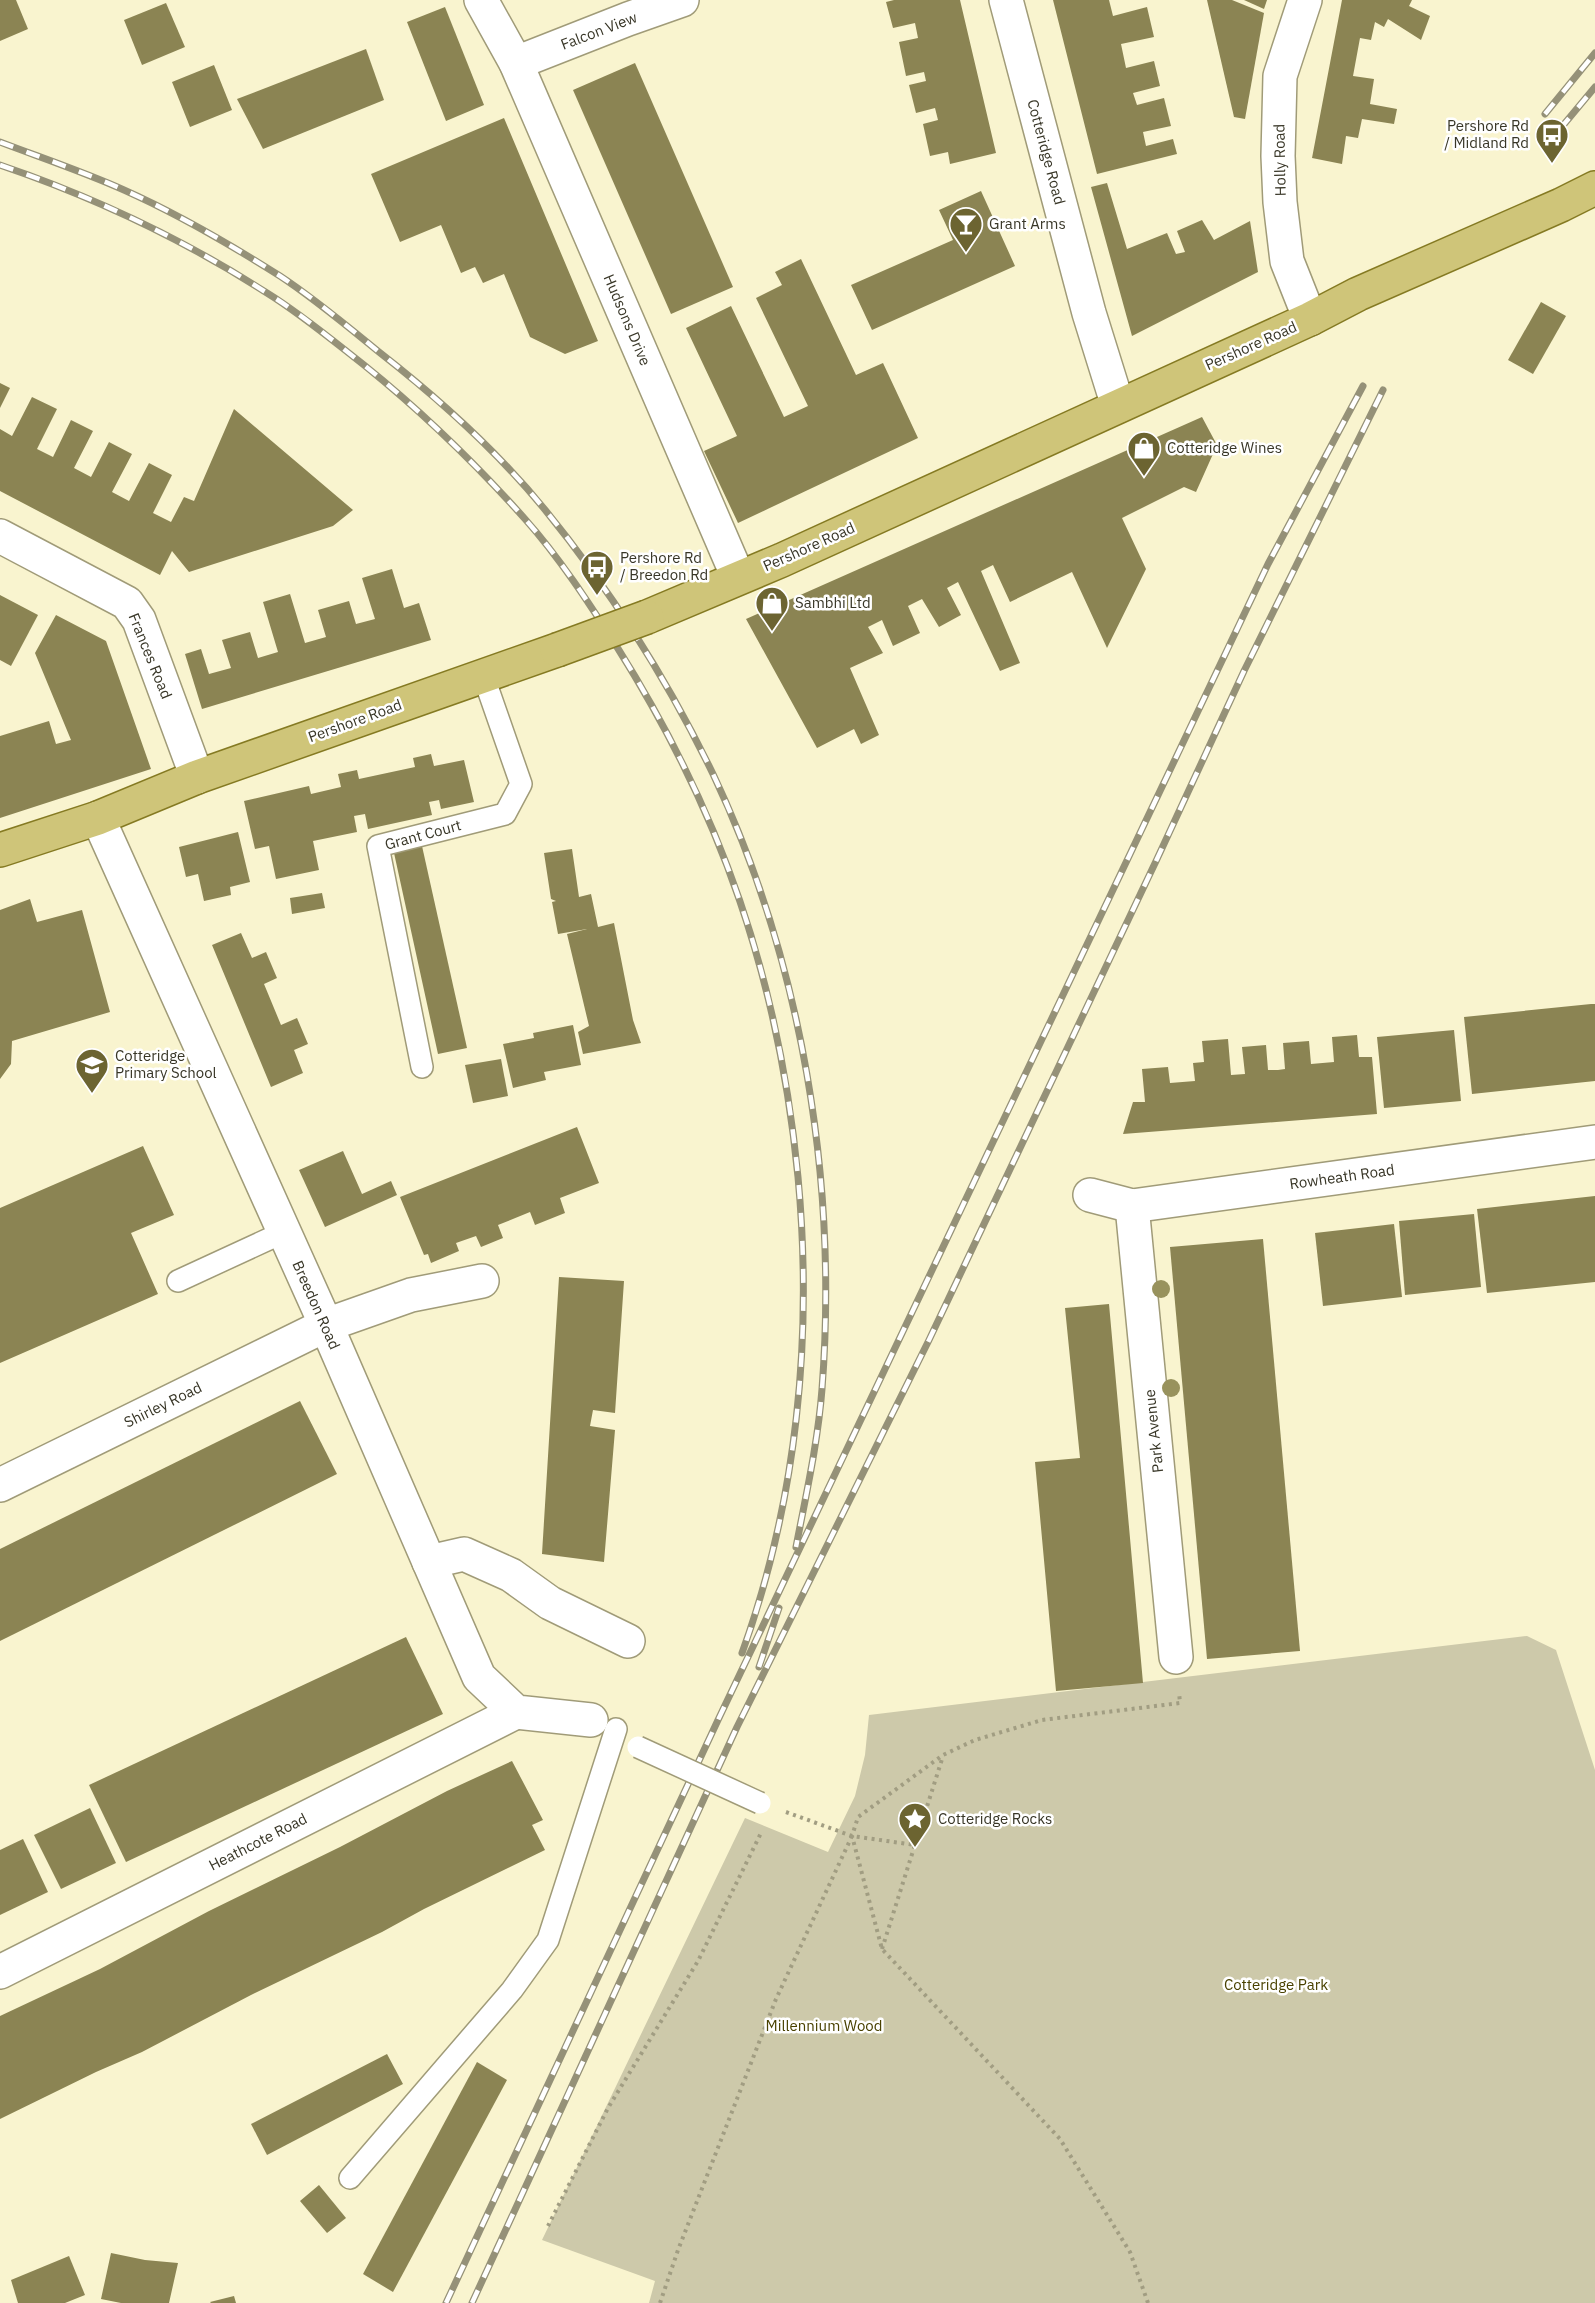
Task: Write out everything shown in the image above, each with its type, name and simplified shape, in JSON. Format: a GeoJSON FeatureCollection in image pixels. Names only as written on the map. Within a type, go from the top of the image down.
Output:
{"type":"FeatureCollection","features":[{"type":"Feature","properties":{"kind":"main road","name":"Pershore Road"},"geometry":{"type":"LineString","coordinates":[[0,850],[98,818],[196,777],[557,651],[647,617],[782,560],[1310,319],[1358,294],[1595,188]]}},
{"type":"Feature","properties":{"kind":"street","name":"Hudsons Drive"},"geometry":{"type":"LineString","coordinates":[[481,0],[516,63],[738,577]]}},
{"type":"Feature","properties":{"kind":"street","name":"Falcon View"},"geometry":{"type":"LineString","coordinates":[[516,63],[682,0]]}},
{"type":"Feature","properties":{"kind":"street","name":"Cotteridge Road"},"geometry":{"type":"LineString","coordinates":[[1006,0],[1089,313],[1118,406]]}},
{"type":"Feature","properties":{"kind":"street","name":"Holly Road"},"geometry":{"type":"LineString","coordinates":[[1305,0],[1280,76],[1278,156],[1287,261],[1310,319]]}},
{"type":"Feature","properties":{"kind":"street","name":"Frances Road"},"geometry":{"type":"LineString","coordinates":[[0,536],[127,603],[139,620],[196,777]]}},
{"type":"Feature","properties":{"kind":"street","name":"Breedon Road"},"geometry":{"type":"LineString","coordinates":[[98,818],[326,1325],[479,1677],[516,1712]]}},
{"type":"Feature","properties":{"kind":"street","name":"Rowheath Road"},"geometry":{"type":"LineString","coordinates":[[1090,1194],[1132,1206],[1595,1142]]}},
{"type":"Feature","properties":{"kind":"street","name":"Park Avenue"},"geometry":{"type":"LineString","coordinates":[[1132,1206],[1176,1657]]}},
{"type":"Feature","properties":{"kind":"street","name":"Shirley Road"},"geometry":{"type":"LineString","coordinates":[[0,1485],[326,1325],[411,1295],[482,1281]]}},
{"type":"Feature","properties":{"kind":"street"},"geometry":{"type":"LineString","coordinates":[[429,1562],[464,1554],[511,1575],[550,1603],[628,1641]]}},
{"type":"Feature","properties":{"kind":"street"},"geometry":{"type":"LineString","coordinates":[[516,1712],[603,1724]]}},
{"type":"Feature","properties":{"kind":"street","name":"Heathcote Road"},"geometry":{"type":"LineString","coordinates":[[0,1972],[516,1712]]}},
{"type":"Feature","properties":{"kind":"lane","name":"Grant Court"},"geometry":{"type":"LineString","coordinates":[[422,1066],[378,846],[505,814],[521,784],[483,675]]}},
{"type":"Feature","properties":{"kind":"lane"},"geometry":{"type":"LineString","coordinates":[[178,1281],[284,1232]]}},
{"type":"Feature","properties":{"kind":"lane"},"geometry":{"type":"LineString","coordinates":[[350,2178],[512,1990],[548,1940],[603,1724],[638,1748],[767,1805]]}},
{"type":"Feature","properties":{"kind":"path"},"geometry":{"type":"LineString","coordinates":[[660,2303],[678,2250],[776,1999],[852,1836],[858,1817],[943,1755],[975,1740],[1042,1720],[1180,1703],[1176,1657]]}},
{"type":"Feature","properties":{"kind":"path"},"geometry":{"type":"LineString","coordinates":[[882,1949],[943,1755]]}},
{"type":"Feature","properties":{"kind":"path"},"geometry":{"type":"LineString","coordinates":[[548,2226],[608,2108],[698,1961],[767,1805],[852,1836],[915,1845]]}},
{"type":"Feature","properties":{"kind":"path"},"geometry":{"type":"LineString","coordinates":[[852,1836],[882,1949],[1060,2139],[1130,2252],[1148,2303]]}},
{"type":"Feature","properties":{"kind":"green space","name":"Cotteridge Park"},"geometry":{"type":"Polygon","coordinates":[[[1527,1636],[1556,1650],[1595,1770],[1595,2303],[649,2303],[655,2281],[542,2240],[745,1818],[828,1852],[855,1796],[865,1755],[869,1715],[1527,1636]]]}},
{"type":"Feature","properties":{"kind":"building"},"geometry":{"type":"Polygon","coordinates":[[[0,0],[16,0],[28,29],[0,41],[0,0]]]}},
{"type":"Feature","properties":{"kind":"building"},"geometry":{"type":"Polygon","coordinates":[[[960,0],[996,153],[950,164],[948,152],[930,156],[923,124],[938,120],[935,108],[916,113],[909,85],[926,81],[924,72],[906,76],[899,42],[918,38],[915,23],[893,28],[886,2],[960,0]]]}},
{"type":"Feature","properties":{"kind":"building"},"geometry":{"type":"Polygon","coordinates":[[[1053,0],[1109,0],[1113,16],[1147,7],[1154,37],[1121,44],[1126,68],[1154,61],[1160,86],[1133,93],[1137,105],[1164,98],[1171,126],[1143,132],[1146,146],[1173,139],[1177,154],[1097,174],[1053,0]]]}},
{"type":"Feature","properties":{"kind":"building"},"geometry":{"type":"Polygon","coordinates":[[[1207,0],[1232,0],[1264,13],[1245,119],[1234,117],[1207,0]]]}},
{"type":"Feature","properties":{"kind":"building"},"geometry":{"type":"Polygon","coordinates":[[[1244,0],[1267,0],[1264,9],[1244,0]]]}},
{"type":"Feature","properties":{"kind":"building"},"geometry":{"type":"Polygon","coordinates":[[[1342,0],[1412,0],[1409,6],[1430,16],[1421,40],[1388,19],[1384,27],[1375,22],[1371,40],[1360,38],[1353,76],[1374,79],[1370,104],[1397,109],[1394,124],[1362,119],[1358,138],[1346,136],[1342,164],[1312,158],[1342,0]]]}},
{"type":"Feature","properties":{"kind":"building"},"geometry":{"type":"Polygon","coordinates":[[[166,3],[185,47],[142,65],[124,20],[166,3]]]}},
{"type":"Feature","properties":{"kind":"building"},"geometry":{"type":"Polygon","coordinates":[[[445,7],[484,105],[446,121],[407,22],[445,7]]]}},
{"type":"Feature","properties":{"kind":"building"},"geometry":{"type":"Polygon","coordinates":[[[366,49],[384,100],[263,149],[237,99],[366,49]]]}},
{"type":"Feature","properties":{"kind":"building"},"geometry":{"type":"Polygon","coordinates":[[[635,63],[733,287],[671,314],[573,90],[635,63]]]}},
{"type":"Feature","properties":{"kind":"building"},"geometry":{"type":"Polygon","coordinates":[[[214,65],[232,110],[190,127],[172,82],[214,65]]]}},
{"type":"Feature","properties":{"kind":"building"},"geometry":{"type":"Polygon","coordinates":[[[504,118],[598,341],[565,354],[530,337],[504,274],[483,283],[475,267],[461,273],[441,225],[400,242],[371,174],[504,118]]]}},
{"type":"Feature","properties":{"kind":"building"},"geometry":{"type":"Polygon","coordinates":[[[1107,183],[1127,249],[1167,233],[1176,254],[1185,252],[1177,231],[1202,220],[1214,240],[1250,221],[1258,272],[1132,336],[1091,187],[1107,183]]]}},
{"type":"Feature","properties":{"kind":"building","name":"Grant Arms"},"geometry":{"type":"Polygon","coordinates":[[[981,191],[1015,266],[872,330],[851,285],[953,240],[939,210],[981,191]]]}},
{"type":"Feature","properties":{"kind":"building"},"geometry":{"type":"Polygon","coordinates":[[[801,259],[856,375],[883,363],[918,438],[738,523],[704,451],[737,436],[686,328],[731,306],[784,417],[808,406],[756,298],[782,285],[775,272],[801,259]]]}},
{"type":"Feature","properties":{"kind":"building"},"geometry":{"type":"Polygon","coordinates":[[[1541,302],[1566,316],[1533,374],[1508,360],[1541,302]]]}},
{"type":"Feature","properties":{"kind":"building"},"geometry":{"type":"Polygon","coordinates":[[[0,383],[10,388],[0,408],[0,383]]]}},
{"type":"Feature","properties":{"kind":"building"},"geometry":{"type":"Polygon","coordinates":[[[32,397],[57,409],[37,449],[53,457],[71,420],[93,431],[74,468],[91,477],[109,442],[132,454],[112,492],[129,501],[149,463],[172,475],[153,513],[171,522],[184,497],[194,501],[234,409],[353,510],[333,526],[189,572],[172,551],[160,575],[0,491],[0,429],[12,436],[32,397]]]}},
{"type":"Feature","properties":{"kind":"building"},"geometry":{"type":"Polygon","coordinates":[[[1202,417],[1217,445],[1196,492],[1184,487],[1122,518],[1146,569],[1107,648],[1072,572],[1010,602],[993,565],[981,571],[1020,663],[1000,671],[958,582],[947,588],[961,615],[939,627],[922,599],[908,606],[920,633],[893,646],[882,620],[868,627],[883,653],[850,668],[879,735],[861,744],[854,729],[817,748],[746,619],[1202,417]]]}},
{"type":"Feature","properties":{"kind":"building"},"geometry":{"type":"Polygon","coordinates":[[[392,569],[404,608],[419,603],[431,640],[202,709],[185,654],[201,649],[209,674],[231,668],[222,640],[250,632],[258,658],[278,652],[263,602],[290,594],[305,643],[326,637],[318,610],[349,601],[356,624],[375,619],[362,578],[392,569]]]}},
{"type":"Feature","properties":{"kind":"building"},"geometry":{"type":"Polygon","coordinates":[[[0,595],[38,615],[11,666],[0,660],[0,595]]]}},
{"type":"Feature","properties":{"kind":"building"},"geometry":{"type":"Polygon","coordinates":[[[56,615],[106,641],[151,769],[0,818],[0,736],[49,721],[56,744],[71,740],[35,653],[56,615]]]}},
{"type":"Feature","properties":{"kind":"building"},"geometry":{"type":"Polygon","coordinates":[[[431,754],[434,766],[464,760],[474,802],[441,809],[439,800],[429,802],[432,815],[368,829],[365,814],[354,816],[357,832],[313,841],[319,870],[276,879],[269,846],[255,849],[244,801],[309,786],[311,794],[341,787],[338,774],[357,770],[359,779],[415,767],[413,758],[431,754]]]}},
{"type":"Feature","properties":{"kind":"building"},"geometry":{"type":"Polygon","coordinates":[[[238,832],[250,882],[230,887],[231,895],[204,901],[198,874],[186,877],[179,847],[238,832]]]}},
{"type":"Feature","properties":{"kind":"building"},"geometry":{"type":"Polygon","coordinates":[[[422,846],[467,1048],[438,1054],[394,853],[422,846]]]}},
{"type":"Feature","properties":{"kind":"building"},"geometry":{"type":"Polygon","coordinates":[[[572,849],[579,897],[591,894],[598,927],[614,923],[633,1020],[641,1043],[583,1054],[578,1032],[589,1026],[567,934],[587,929],[558,934],[552,902],[556,901],[551,899],[544,853],[572,849]]]}},
{"type":"Feature","properties":{"kind":"building"},"geometry":{"type":"Polygon","coordinates":[[[322,893],[325,908],[292,914],[290,898],[322,893]]]}},
{"type":"Feature","properties":{"kind":"building"},"geometry":{"type":"Polygon","coordinates":[[[30,899],[37,922],[82,910],[110,1012],[12,1041],[11,1064],[0,1079],[0,910],[30,899]]]}},
{"type":"Feature","properties":{"kind":"building"},"geometry":{"type":"Polygon","coordinates":[[[241,933],[252,958],[266,952],[277,978],[264,984],[281,1025],[297,1018],[308,1044],[294,1050],[303,1073],[271,1087],[212,945],[241,933]]]}},
{"type":"Feature","properties":{"kind":"building"},"geometry":{"type":"Polygon","coordinates":[[[1595,1004],[1595,1081],[1472,1094],[1464,1017],[1595,1004]]]}},
{"type":"Feature","properties":{"kind":"building"},"geometry":{"type":"Polygon","coordinates":[[[573,1025],[581,1065],[544,1072],[546,1080],[513,1088],[503,1044],[534,1038],[533,1033],[573,1025]]]}},
{"type":"Feature","properties":{"kind":"building"},"geometry":{"type":"Polygon","coordinates":[[[1454,1030],[1461,1101],[1384,1108],[1377,1037],[1454,1030]]]}},
{"type":"Feature","properties":{"kind":"building"},"geometry":{"type":"Polygon","coordinates":[[[1357,1035],[1359,1057],[1372,1057],[1377,1114],[1123,1134],[1133,1102],[1145,1102],[1142,1069],[1168,1067],[1170,1083],[1195,1081],[1193,1063],[1204,1062],[1202,1041],[1228,1039],[1231,1075],[1245,1074],[1242,1047],[1266,1045],[1268,1070],[1278,1070],[1285,1069],[1283,1043],[1309,1041],[1311,1064],[1334,1062],[1332,1037],[1357,1035]]]}},
{"type":"Feature","properties":{"kind":"building"},"geometry":{"type":"Polygon","coordinates":[[[501,1059],[508,1096],[473,1103],[465,1065],[501,1059]]]}},
{"type":"Feature","properties":{"kind":"building"},"geometry":{"type":"Polygon","coordinates":[[[577,1127],[599,1183],[560,1198],[565,1213],[535,1225],[530,1212],[498,1225],[503,1238],[481,1247],[476,1236],[456,1243],[459,1251],[431,1263],[428,1254],[424,1255],[400,1197],[577,1127]]]}},
{"type":"Feature","properties":{"kind":"building"},"geometry":{"type":"Polygon","coordinates":[[[143,1146],[174,1215],[131,1233],[158,1294],[0,1363],[0,1208],[143,1146]]]}},
{"type":"Feature","properties":{"kind":"building"},"geometry":{"type":"Polygon","coordinates":[[[343,1151],[362,1194],[391,1181],[397,1195],[325,1227],[299,1170],[343,1151]]]}},
{"type":"Feature","properties":{"kind":"building"},"geometry":{"type":"Polygon","coordinates":[[[1595,1196],[1595,1282],[1487,1293],[1477,1209],[1595,1196]]]}},
{"type":"Feature","properties":{"kind":"building"},"geometry":{"type":"Polygon","coordinates":[[[1474,1214],[1481,1287],[1405,1295],[1399,1221],[1474,1214]]]}},
{"type":"Feature","properties":{"kind":"building"},"geometry":{"type":"Polygon","coordinates":[[[1394,1224],[1402,1297],[1323,1306],[1315,1233],[1394,1224]]]}},
{"type":"Feature","properties":{"kind":"building"},"geometry":{"type":"Polygon","coordinates":[[[1263,1239],[1300,1651],[1207,1659],[1170,1247],[1263,1239]]]}},
{"type":"Feature","properties":{"kind":"building"},"geometry":{"type":"Polygon","coordinates":[[[559,1277],[624,1281],[615,1413],[593,1410],[590,1426],[615,1430],[604,1562],[542,1554],[559,1277]]]}},
{"type":"Feature","properties":{"kind":"building"},"geometry":{"type":"Polygon","coordinates":[[[1109,1304],[1143,1683],[1056,1691],[1035,1462],[1080,1458],[1065,1308],[1109,1304]]]}},
{"type":"Feature","properties":{"kind":"building"},"geometry":{"type":"Polygon","coordinates":[[[300,1401],[337,1474],[0,1641],[0,1549],[300,1401]]]}},
{"type":"Feature","properties":{"kind":"building"},"geometry":{"type":"Polygon","coordinates":[[[406,1637],[443,1714],[126,1862],[89,1785],[406,1637]]]}},
{"type":"Feature","properties":{"kind":"building"},"geometry":{"type":"Polygon","coordinates":[[[512,1761],[543,1820],[532,1825],[545,1850],[251,1995],[142,2052],[0,2119],[0,2016],[100,1969],[209,1911],[340,1847],[447,1791],[512,1761]]]}},
{"type":"Feature","properties":{"kind":"building"},"geometry":{"type":"Polygon","coordinates":[[[90,1808],[116,1863],[61,1889],[34,1835],[90,1808]]]}},
{"type":"Feature","properties":{"kind":"building"},"geometry":{"type":"Polygon","coordinates":[[[23,1839],[48,1892],[0,1915],[0,1850],[23,1839]]]}},
{"type":"Feature","properties":{"kind":"building"},"geometry":{"type":"Polygon","coordinates":[[[387,2054],[403,2084],[267,2155],[251,2124],[387,2054]]]}},
{"type":"Feature","properties":{"kind":"building"},"geometry":{"type":"Polygon","coordinates":[[[477,2062],[507,2080],[393,2292],[363,2274],[477,2062]]]}},
{"type":"Feature","properties":{"kind":"building"},"geometry":{"type":"Polygon","coordinates":[[[319,2185],[346,2218],[327,2233],[300,2201],[319,2185]]]}},
{"type":"Feature","properties":{"kind":"building"},"geometry":{"type":"Polygon","coordinates":[[[111,2253],[145,2260],[178,2263],[169,2303],[121,2303],[101,2299],[111,2253]]]}},
{"type":"Feature","properties":{"kind":"building"},"geometry":{"type":"Polygon","coordinates":[[[69,2256],[85,2295],[65,2303],[18,2303],[11,2280],[69,2256]]]}},
{"type":"Feature","properties":{"kind":"building"},"geometry":{"type":"Polygon","coordinates":[[[234,2296],[236,2303],[210,2302],[234,2296]]]}},
{"type":"Feature","properties":{"kind":"railway"},"geometry":{"type":"LineString","coordinates":[[1545,114],[1595,53]]}},
{"type":"Feature","properties":{"kind":"railway"},"geometry":{"type":"LineString","coordinates":[[1560,129],[1595,87]]}},
{"type":"Feature","properties":{"kind":"railway"},"geometry":{"type":"LineString","coordinates":[[0,142],[78,171],[164,209],[280,276],[343,323],[467,427],[528,489],[570,541],[616,605],[658,671],[696,739],[744,846],[770,920],[791,996],[807,1074],[818,1153],[824,1232],[826,1311],[822,1389],[815,1449],[796,1547]]}},
{"type":"Feature","properties":{"kind":"railway"},"geometry":{"type":"LineString","coordinates":[[0,165],[104,205],[170,237],[235,273],[304,318],[406,401],[487,478],[550,549],[585,597],[617,647],[687,773],[740,901],[760,967],[789,1105],[798,1177],[802,1237],[801,1358],[788,1478],[761,1596],[742,1653]]}},
{"type":"Feature","properties":{"kind":"railway"},"geometry":{"type":"LineString","coordinates":[[446,2303],[718,1720],[1268,564],[1363,386]]}},
{"type":"Feature","properties":{"kind":"railway"},"geometry":{"type":"LineString","coordinates":[[472,2303],[737,1727],[929,1340],[1244,671],[1383,390]]}},
{"type":"Feature","properties":{"kind":"railway"},"geometry":{"type":"LineString","coordinates":[[759,1667],[779,1608]]}},
{"type":"Feature","properties":{"kind":"place","name":"Pershore Rd / Midland Rd"},"geometry":{"type":"Point","coordinates":[1552,164]}},
{"type":"Feature","properties":{"kind":"place","name":"Grant Arms"},"geometry":{"type":"Point","coordinates":[966,253]}},
{"type":"Feature","properties":{"kind":"place","name":"Cotteridge Wines"},"geometry":{"type":"Point","coordinates":[1144,477]}},
{"type":"Feature","properties":{"kind":"place","name":"Pershore Rd / Breedon Rd"},"geometry":{"type":"Point","coordinates":[597,596]}},
{"type":"Feature","properties":{"kind":"place","name":"Sambhi Ltd"},"geometry":{"type":"Point","coordinates":[772,632]}},
{"type":"Feature","properties":{"kind":"place","name":"Cotteridge Primary School"},"geometry":{"type":"Point","coordinates":[92,1094]}},
{"type":"Feature","properties":{"kind":"place","name":"Cotteridge Rocks"},"geometry":{"type":"Point","coordinates":[915,1848]}},
{"type":"Feature","properties":{"kind":"park label","name":"Millennium Wood"},"geometry":{"type":"Point","coordinates":[824,2026]}}]}
